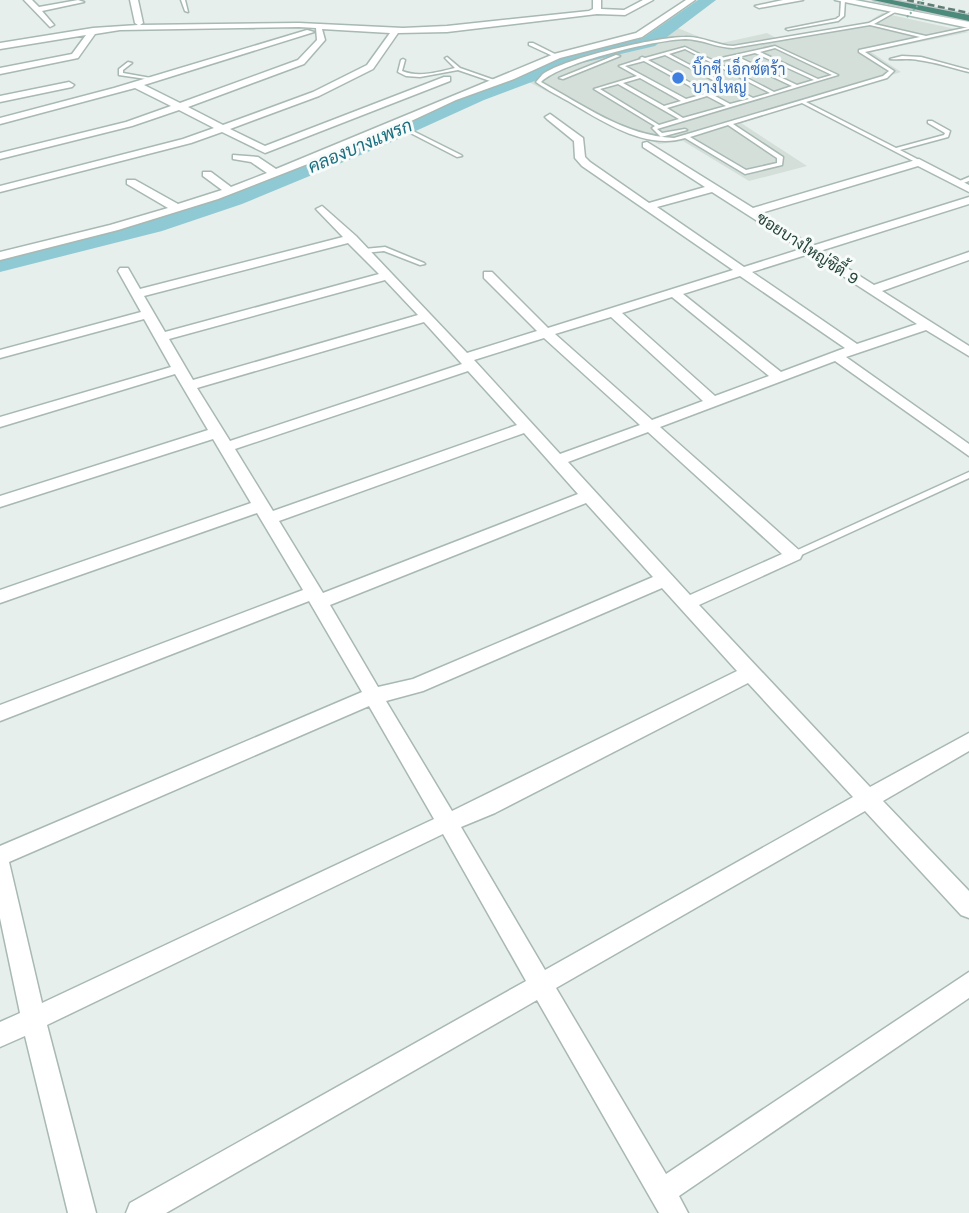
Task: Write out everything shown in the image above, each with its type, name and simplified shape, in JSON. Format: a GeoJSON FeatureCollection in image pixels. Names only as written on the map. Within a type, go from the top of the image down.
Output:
{"type":"FeatureCollection","features":[{"type":"Feature","properties":{"kind":"highway"},"geometry":{"type":"LineString","coordinates":[[878,0],[969,18]]}},
{"type":"Feature","properties":{"kind":"highway"},"geometry":{"type":"LineString","coordinates":[[934,0],[969,7]]}},
{"type":"Feature","properties":{"kind":"main road"},"geometry":{"type":"LineString","coordinates":[[841,0],[969,27]]}},
{"type":"Feature","properties":{"kind":"street"},"geometry":{"type":"LineString","coordinates":[[28,0],[50,25]]}},
{"type":"Feature","properties":{"kind":"street"},"geometry":{"type":"LineString","coordinates":[[134,0],[139,23]]}},
{"type":"Feature","properties":{"kind":"street"},"geometry":{"type":"LineString","coordinates":[[596,11],[597,0]]}},
{"type":"Feature","properties":{"kind":"street"},"geometry":{"type":"LineString","coordinates":[[400,30],[431,34],[479,32],[592,18],[610,10],[609,0]]}},
{"type":"Feature","properties":{"kind":"street"},"geometry":{"type":"LineString","coordinates":[[0,47],[93,31],[206,26],[400,30],[465,28],[596,11],[625,13],[649,0]]}},
{"type":"Feature","properties":{"kind":"street"},"geometry":{"type":"LineString","coordinates":[[0,256],[179,208],[230,191],[399,125],[453,98],[498,82],[556,56],[639,35],[691,0]]}},
{"type":"Feature","properties":{"kind":"street"},"geometry":{"type":"LineString","coordinates":[[37,10],[80,2]]}},
{"type":"Feature","properties":{"kind":"street"},"geometry":{"type":"LineString","coordinates":[[759,6],[797,2],[804,13]]}},
{"type":"Feature","properties":{"kind":"street"},"geometry":{"type":"LineString","coordinates":[[0,121],[65,106],[321,28]]}},
{"type":"Feature","properties":{"kind":"street"},"geometry":{"type":"LineString","coordinates":[[0,156],[96,133],[180,107],[301,62],[321,40],[321,28]]}},
{"type":"Feature","properties":{"kind":"street"},"geometry":{"type":"LineString","coordinates":[[0,189],[145,153],[222,129],[360,74],[370,67],[400,30]]}},
{"type":"Feature","properties":{"kind":"street"},"geometry":{"type":"LineString","coordinates":[[0,71],[75,56],[93,31]]}},
{"type":"Feature","properties":{"kind":"street"},"geometry":{"type":"LineString","coordinates":[[135,84],[257,148],[270,149],[447,79]]}},
{"type":"Feature","properties":{"kind":"street"},"geometry":{"type":"LineString","coordinates":[[0,99],[69,85]]}},
{"type":"Feature","properties":{"kind":"street"},"geometry":{"type":"LineString","coordinates":[[550,117],[579,140],[580,158],[586,164],[855,349]]}},
{"type":"Feature","properties":{"kind":"street","name":"ซอยบางใหญ่ซิตี้ 9"},"geometry":{"type":"LineString","coordinates":[[647,145],[969,352]]}},
{"type":"Feature","properties":{"kind":"street"},"geometry":{"type":"LineString","coordinates":[[237,157],[254,159],[273,172]]}},
{"type":"Feature","properties":{"kind":"street"},"geometry":{"type":"LineString","coordinates":[[752,212],[919,162],[963,181],[969,189]]}},
{"type":"Feature","properties":{"kind":"street"},"geometry":{"type":"LineString","coordinates":[[207,174],[230,191]]}},
{"type":"Feature","properties":{"kind":"street"},"geometry":{"type":"LineString","coordinates":[[131,182],[148,194],[179,208]]}},
{"type":"Feature","properties":{"kind":"street"},"geometry":{"type":"LineString","coordinates":[[646,206],[714,188]]}},
{"type":"Feature","properties":{"kind":"street"},"geometry":{"type":"LineString","coordinates":[[0,502],[221,440],[466,363],[545,332],[969,200]]}},
{"type":"Feature","properties":{"kind":"street"},"geometry":{"type":"LineString","coordinates":[[323,209],[427,317],[750,673],[969,906]]}},
{"type":"Feature","properties":{"kind":"street"},"geometry":{"type":"LineString","coordinates":[[137,294],[352,238]]}},
{"type":"Feature","properties":{"kind":"street"},"geometry":{"type":"LineString","coordinates":[[873,290],[969,257]]}},
{"type":"Feature","properties":{"kind":"street"},"geometry":{"type":"LineString","coordinates":[[124,271],[178,369],[316,598],[668,1203],[969,984]]}},
{"type":"Feature","properties":{"kind":"street"},"geometry":{"type":"LineString","coordinates":[[488,275],[545,332],[794,555],[688,603]]}},
{"type":"Feature","properties":{"kind":"street"},"geometry":{"type":"LineString","coordinates":[[162,337],[387,276]]}},
{"type":"Feature","properties":{"kind":"street"},"geometry":{"type":"LineString","coordinates":[[673,292],[780,378]]}},
{"type":"Feature","properties":{"kind":"street"},"geometry":{"type":"LineString","coordinates":[[612,311],[713,402]]}},
{"type":"Feature","properties":{"kind":"street"},"geometry":{"type":"LineString","coordinates":[[0,354],[148,314]]}},
{"type":"Feature","properties":{"kind":"street"},"geometry":{"type":"LineString","coordinates":[[189,386],[427,317]]}},
{"type":"Feature","properties":{"kind":"street"},"geometry":{"type":"LineString","coordinates":[[557,461],[855,349],[928,325]]}},
{"type":"Feature","properties":{"kind":"street"},"geometry":{"type":"LineString","coordinates":[[951,340],[969,333]]}},
{"type":"Feature","properties":{"kind":"street"},"geometry":{"type":"LineString","coordinates":[[836,356],[969,452]]}},
{"type":"Feature","properties":{"kind":"street"},"geometry":{"type":"LineString","coordinates":[[0,422],[178,369]]}},
{"type":"Feature","properties":{"kind":"street"},"geometry":{"type":"LineString","coordinates":[[0,597],[526,427]]}},
{"type":"Feature","properties":{"kind":"street"},"geometry":{"type":"LineString","coordinates":[[0,713],[590,495]]}},
{"type":"Feature","properties":{"kind":"street"},"geometry":{"type":"LineString","coordinates":[[0,856],[373,696],[416,686],[666,579]]}},
{"type":"Feature","properties":{"kind":"street"},"geometry":{"type":"LineString","coordinates":[[0,1035],[446,823],[488,806],[750,673]]}},
{"type":"Feature","properties":{"kind":"street"},"geometry":{"type":"LineString","coordinates":[[140,1213],[969,741]]}},
{"type":"Feature","properties":{"kind":"street"},"geometry":{"type":"LineString","coordinates":[[0,867],[33,1018],[82,1213]]}},
{"type":"Feature","properties":{"kind":"lane"},"geometry":{"type":"LineString","coordinates":[[183,0],[187,11]]}},
{"type":"Feature","properties":{"kind":"lane"},"geometry":{"type":"LineString","coordinates":[[788,29],[837,20],[842,16],[841,0]]}},
{"type":"Feature","properties":{"kind":"lane"},"geometry":{"type":"LineString","coordinates":[[895,11],[870,24],[733,47],[716,47],[692,39],[667,42],[584,59],[551,71],[538,82],[636,132],[658,140],[685,136],[885,77],[892,71],[861,51],[969,27]]}},
{"type":"Feature","properties":{"kind":"lane"},"geometry":{"type":"LineString","coordinates":[[870,24],[927,37]]}},
{"type":"Feature","properties":{"kind":"lane"},"geometry":{"type":"LineString","coordinates":[[561,78],[613,58],[667,42]]}},
{"type":"Feature","properties":{"kind":"lane"},"geometry":{"type":"LineString","coordinates":[[531,44],[556,56]]}},
{"type":"Feature","properties":{"kind":"lane"},"geometry":{"type":"LineString","coordinates":[[685,101],[621,64],[685,48],[772,92]]}},
{"type":"Feature","properties":{"kind":"lane"},"geometry":{"type":"LineString","coordinates":[[642,76],[596,89],[657,125],[836,74],[780,48],[713,61]]}},
{"type":"Feature","properties":{"kind":"lane"},"geometry":{"type":"LineString","coordinates":[[755,51],[817,80]]}},
{"type":"Feature","properties":{"kind":"lane"},"geometry":{"type":"LineString","coordinates":[[664,53],[751,98]]}},
{"type":"Feature","properties":{"kind":"lane"},"geometry":{"type":"LineString","coordinates":[[891,59],[909,55],[923,57],[969,71]]}},
{"type":"Feature","properties":{"kind":"lane"},"geometry":{"type":"LineString","coordinates":[[733,56],[795,86]]}},
{"type":"Feature","properties":{"kind":"lane"},"geometry":{"type":"LineString","coordinates":[[447,58],[457,69]]}},
{"type":"Feature","properties":{"kind":"lane"},"geometry":{"type":"LineString","coordinates":[[642,58],[728,105]]}},
{"type":"Feature","properties":{"kind":"lane"},"geometry":{"type":"LineString","coordinates":[[404,60],[400,72],[404,75],[429,75],[457,69],[498,82]]}},
{"type":"Feature","properties":{"kind":"lane"},"geometry":{"type":"LineString","coordinates":[[130,63],[121,70],[121,74],[152,79]]}},
{"type":"Feature","properties":{"kind":"lane"},"geometry":{"type":"LineString","coordinates":[[618,82],[681,118]]}},
{"type":"Feature","properties":{"kind":"lane"},"geometry":{"type":"LineString","coordinates":[[663,108],[708,94]]}},
{"type":"Feature","properties":{"kind":"lane"},"geometry":{"type":"LineString","coordinates":[[657,125],[654,128],[657,134],[666,135],[780,104],[798,102],[919,162]]}},
{"type":"Feature","properties":{"kind":"lane"},"geometry":{"type":"LineString","coordinates":[[896,150],[946,136],[948,132],[930,122]]}},
{"type":"Feature","properties":{"kind":"lane"},"geometry":{"type":"LineString","coordinates":[[685,136],[745,172],[769,169],[782,161],[728,123]]}},
{"type":"Feature","properties":{"kind":"lane"},"geometry":{"type":"LineString","coordinates":[[399,125],[459,156]]}},
{"type":"Feature","properties":{"kind":"lane"},"geometry":{"type":"LineString","coordinates":[[364,251],[385,248],[422,264]]}},
{"type":"Feature","properties":{"kind":"lane"},"geometry":{"type":"LineString","coordinates":[[794,555],[969,475]]}},
{"type":"Feature","properties":{"kind":"path"},"geometry":{"type":"LineString","coordinates":[[907,17],[923,0]]}},
{"type":"Feature","properties":{"kind":"shaded area"},"geometry":{"type":"Polygon","coordinates":[[[882,13],[969,32],[871,52],[901,72],[741,123],[807,166],[749,181],[683,141],[659,144],[601,120],[529,82],[559,65],[652,42],[675,27],[717,44],[767,33],[776,38],[868,22],[882,13]]]}},
{"type":"Feature","properties":{"kind":"waterway","name":"คลองบางแพรก"},"geometry":{"type":"LineString","coordinates":[[0,265],[154,226],[234,199],[380,140],[477,96],[576,59],[649,42],[708,0]]}},
{"type":"Feature","properties":{"kind":"railway"},"geometry":{"type":"LineString","coordinates":[[907,0],[969,13]]}},
{"type":"Feature","properties":{"kind":"place","name":"บิ๊กซี เอ็กซ์ตร้า บางใหญ่"},"geometry":{"type":"Point","coordinates":[678,78]}}]}
